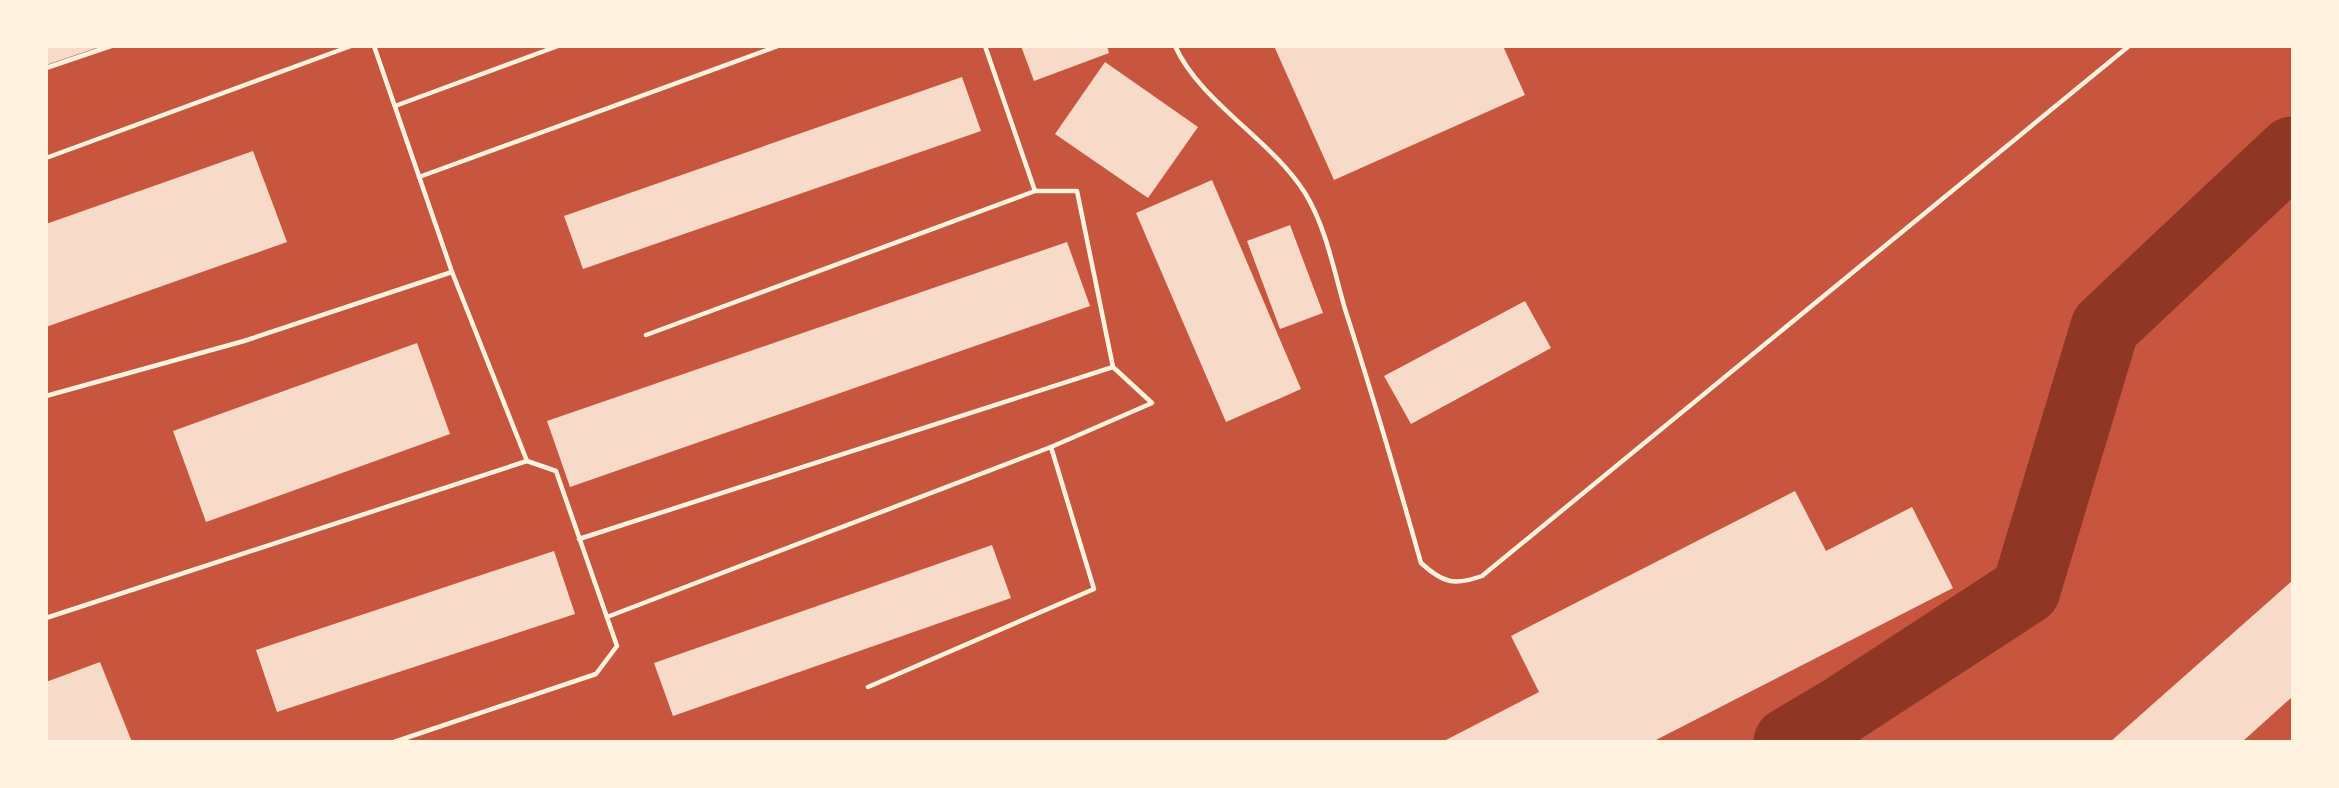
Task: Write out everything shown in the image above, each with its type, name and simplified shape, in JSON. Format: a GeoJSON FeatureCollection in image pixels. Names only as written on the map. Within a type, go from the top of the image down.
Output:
{"type":"FeatureCollection","features":[{"type":"Feature","properties":{"kind":"lane"},"geometry":{"type":"LineString","coordinates":[[46,68],[111,46]]}},
{"type":"Feature","properties":{"kind":"lane"},"geometry":{"type":"LineString","coordinates":[[46,158],[351,46]]}},
{"type":"Feature","properties":{"kind":"lane"},"geometry":{"type":"LineString","coordinates":[[374,46],[452,272],[527,461]]}},
{"type":"Feature","properties":{"kind":"lane"},"geometry":{"type":"LineString","coordinates":[[395,105],[558,46]]}},
{"type":"Feature","properties":{"kind":"lane"},"geometry":{"type":"LineString","coordinates":[[419,177],[778,46]]}},
{"type":"Feature","properties":{"kind":"lane"},"geometry":{"type":"LineString","coordinates":[[985,46],[1035,191]]}},
{"type":"Feature","properties":{"kind":"lane"},"geometry":{"type":"LineString","coordinates":[[1175,46],[1182,60],[1204,89],[1290,172],[1316,212],[1390,452],[1421,563],[1435,575],[1460,583],[1482,576],[2129,46]]}},
{"type":"Feature","properties":{"kind":"lane"},"geometry":{"type":"LineString","coordinates":[[607,617],[1051,447],[1152,403],[1113,367],[1077,191],[1035,191],[646,335]]}},
{"type":"Feature","properties":{"kind":"lane"},"geometry":{"type":"LineString","coordinates":[[46,396],[244,341],[452,272]]}},
{"type":"Feature","properties":{"kind":"lane"},"geometry":{"type":"LineString","coordinates":[[579,539],[1113,367]]}},
{"type":"Feature","properties":{"kind":"lane"},"geometry":{"type":"LineString","coordinates":[[868,687],[1094,589],[1051,447]]}},
{"type":"Feature","properties":{"kind":"lane"},"geometry":{"type":"LineString","coordinates":[[46,618],[527,461],[556,471],[617,646],[596,674],[394,741]]}},
{"type":"Feature","properties":{"kind":"building"},"geometry":{"type":"Polygon","coordinates":[[[46,46],[99,46],[99,47],[46,65],[46,46]]]}},
{"type":"Feature","properties":{"kind":"building"},"geometry":{"type":"Polygon","coordinates":[[[1021,46],[1107,46],[1109,53],[1034,81],[1021,46]]]}},
{"type":"Feature","properties":{"kind":"building"},"geometry":{"type":"Polygon","coordinates":[[[1274,46],[1503,46],[1525,95],[1334,180],[1274,46]]]}},
{"type":"Feature","properties":{"kind":"building"},"geometry":{"type":"Polygon","coordinates":[[[1105,62],[1198,127],[1148,198],[1055,134],[1105,62]]]}},
{"type":"Feature","properties":{"kind":"building"},"geometry":{"type":"Polygon","coordinates":[[[962,77],[981,131],[583,269],[564,216],[962,77]]]}},
{"type":"Feature","properties":{"kind":"building"},"geometry":{"type":"Polygon","coordinates":[[[253,151],[287,242],[46,327],[46,224],[253,151]]]}},
{"type":"Feature","properties":{"kind":"building"},"geometry":{"type":"Polygon","coordinates":[[[1212,180],[1301,389],[1226,422],[1136,213],[1212,180]]]}},
{"type":"Feature","properties":{"kind":"building"},"geometry":{"type":"Polygon","coordinates":[[[1290,225],[1323,313],[1280,329],[1247,241],[1290,225]]]}},
{"type":"Feature","properties":{"kind":"building"},"geometry":{"type":"Polygon","coordinates":[[[1067,242],[1090,306],[570,487],[547,421],[1067,242]]]}},
{"type":"Feature","properties":{"kind":"building"},"geometry":{"type":"Polygon","coordinates":[[[1525,301],[1551,348],[1411,424],[1384,376],[1525,301]]]}},
{"type":"Feature","properties":{"kind":"building"},"geometry":{"type":"Polygon","coordinates":[[[417,343],[450,434],[206,522],[173,431],[417,343]]]}},
{"type":"Feature","properties":{"kind":"building"},"geometry":{"type":"Polygon","coordinates":[[[1795,491],[1826,551],[1912,507],[1953,588],[1652,742],[1442,742],[1539,692],[1511,636],[1795,491]]]}},
{"type":"Feature","properties":{"kind":"building"},"geometry":{"type":"Polygon","coordinates":[[[992,545],[1011,598],[673,716],[654,663],[992,545]]]}},
{"type":"Feature","properties":{"kind":"building"},"geometry":{"type":"Polygon","coordinates":[[[554,551],[575,614],[277,712],[256,650],[554,551]]]}},
{"type":"Feature","properties":{"kind":"building"},"geometry":{"type":"Polygon","coordinates":[[[2292,581],[2292,697],[2242,742],[2110,742],[2292,581]]]}},
{"type":"Feature","properties":{"kind":"building"},"geometry":{"type":"Polygon","coordinates":[[[100,662],[132,742],[46,742],[46,682],[100,662]]]}},
{"type":"Feature","properties":{"kind":"waterway"},"geometry":{"type":"LineString","coordinates":[[1788,742],[1842,710],[2026,590],[2105,327],[2292,151]]}}]}
